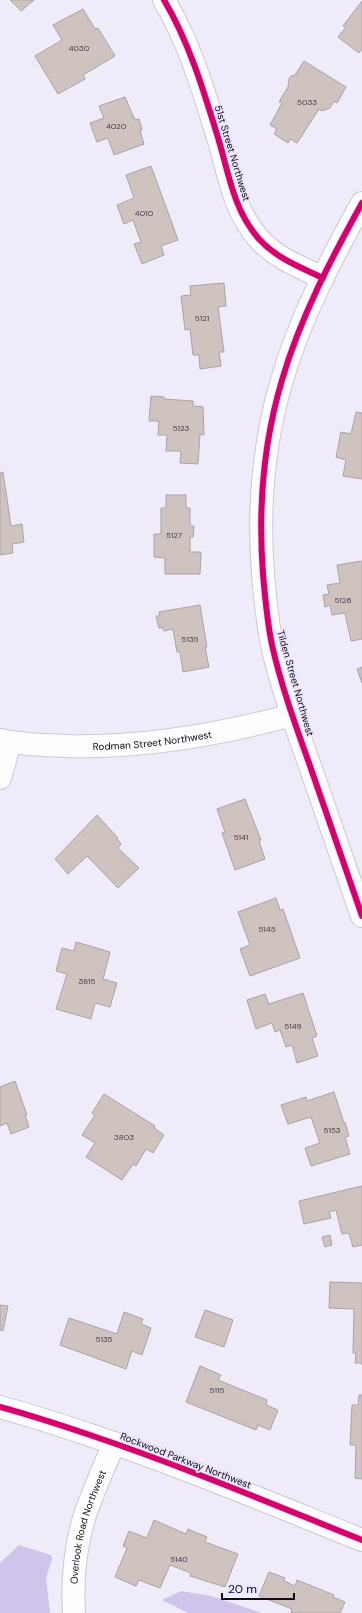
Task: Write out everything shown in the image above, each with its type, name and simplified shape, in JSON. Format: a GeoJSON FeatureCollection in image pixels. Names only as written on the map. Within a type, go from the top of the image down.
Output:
{"type":"FeatureCollection","features":[{"type":"Feature","properties":{"kind":"street","name":"51st Street Northwest"},"geometry":{"type":"LineString","coordinates":[[164,0],[180,30],[194,63],[234,195],[244,219],[259,240],[272,251],[286,261],[323,278]]}},
{"type":"Feature","properties":{"kind":"street","name":"Tilden Street Northwest"},"geometry":{"type":"LineString","coordinates":[[362,203],[323,278],[298,333],[282,379],[271,424],[262,493],[261,540],[272,645],[292,715],[362,916]]}},
{"type":"Feature","properties":{"kind":"street","name":"Rodman Street Northwest"},"geometry":{"type":"LineString","coordinates":[[5,741],[79,746],[165,742],[207,735],[292,715]]}},
{"type":"Feature","properties":{"kind":"street"},"geometry":{"type":"LineString","coordinates":[[0,778],[5,741]]}},
{"type":"Feature","properties":{"kind":"street","name":"Rockwood Parkway Northwest"},"geometry":{"type":"LineString","coordinates":[[0,1407],[114,1443],[362,1540]]}},
{"type":"Feature","properties":{"kind":"street","name":"Overlook Road Northwest"},"geometry":{"type":"LineString","coordinates":[[74,1613],[74,1573],[80,1533],[92,1495],[114,1443]]}},
{"type":"Feature","properties":{"kind":"shaded area"},"geometry":{"type":"Polygon","coordinates":[[[19,1545],[51,1555],[52,1559],[46,1578],[50,1613],[0,1613],[0,1563],[19,1545]]]}},
{"type":"Feature","properties":{"kind":"shaded area"},"geometry":{"type":"Polygon","coordinates":[[[181,1591],[211,1596],[262,1613],[188,1613],[162,1600],[181,1591]]]}},
{"type":"Feature","properties":{"kind":"building"},"geometry":{"type":"Polygon","coordinates":[[[10,0],[34,0],[21,11],[10,0]]]}},
{"type":"Feature","properties":{"kind":"building"},"geometry":{"type":"Polygon","coordinates":[[[362,1],[362,49],[359,53],[338,37],[346,27],[343,26],[362,1]]]}},
{"type":"Feature","properties":{"kind":"building"},"geometry":{"type":"Polygon","coordinates":[[[83,9],[95,29],[98,28],[115,56],[83,75],[85,79],[58,94],[35,56],[62,40],[53,25],[83,9]]]}},
{"type":"Feature","properties":{"kind":"building"},"geometry":{"type":"Polygon","coordinates":[[[304,61],[346,87],[337,103],[334,101],[330,108],[322,111],[319,109],[297,143],[290,139],[288,143],[274,134],[277,129],[270,125],[282,103],[279,102],[288,87],[289,79],[291,76],[295,75],[304,61]]]}},
{"type":"Feature","properties":{"kind":"building"},"geometry":{"type":"Polygon","coordinates":[[[125,97],[135,120],[139,119],[142,130],[140,131],[144,144],[114,155],[108,138],[97,142],[90,123],[104,118],[99,106],[125,97]]]}},
{"type":"Feature","properties":{"kind":"building"},"geometry":{"type":"Polygon","coordinates":[[[151,166],[178,240],[161,246],[164,255],[142,264],[134,244],[141,242],[133,220],[124,224],[117,205],[134,198],[126,175],[151,166]]]}},
{"type":"Feature","properties":{"kind":"building"},"geometry":{"type":"Polygon","coordinates":[[[224,283],[226,306],[218,307],[224,352],[219,352],[221,366],[200,369],[199,355],[193,355],[190,329],[185,330],[181,296],[191,295],[190,286],[224,283]]]}},
{"type":"Feature","properties":{"kind":"building"},"geometry":{"type":"Polygon","coordinates":[[[151,396],[164,397],[164,399],[193,401],[193,406],[203,407],[204,435],[200,434],[198,464],[180,463],[181,451],[166,451],[167,435],[158,435],[159,421],[149,421],[151,396]]]}},
{"type":"Feature","properties":{"kind":"building"},"geometry":{"type":"Polygon","coordinates":[[[356,412],[362,413],[362,479],[343,476],[346,460],[336,457],[341,432],[351,434],[356,412]]]}},
{"type":"Feature","properties":{"kind":"building"},"geometry":{"type":"Polygon","coordinates":[[[3,472],[11,526],[22,524],[24,542],[12,544],[13,553],[0,555],[0,473],[3,472]]]}},
{"type":"Feature","properties":{"kind":"building"},"geometry":{"type":"Polygon","coordinates":[[[166,495],[186,495],[186,508],[190,508],[190,526],[194,526],[193,537],[190,537],[190,552],[201,552],[200,574],[165,574],[165,558],[154,557],[154,534],[161,534],[161,508],[166,508],[166,495]]]}},
{"type":"Feature","properties":{"kind":"building"},"geometry":{"type":"Polygon","coordinates":[[[362,561],[362,639],[351,641],[345,613],[332,615],[330,605],[325,607],[323,595],[329,594],[327,585],[340,583],[337,565],[362,561]]]}},
{"type":"Feature","properties":{"kind":"building"},"geometry":{"type":"Polygon","coordinates":[[[200,605],[209,667],[183,672],[180,652],[177,652],[173,629],[164,631],[163,628],[159,628],[156,616],[160,616],[159,612],[200,605]]]}},
{"type":"Feature","properties":{"kind":"building"},"geometry":{"type":"Polygon","coordinates":[[[362,667],[362,683],[357,669],[362,667]]]}},
{"type":"Feature","properties":{"kind":"building"},"geometry":{"type":"Polygon","coordinates":[[[245,799],[261,840],[259,841],[265,859],[235,870],[222,833],[225,832],[217,809],[245,799]]]}},
{"type":"Feature","properties":{"kind":"building"},"geometry":{"type":"Polygon","coordinates":[[[97,815],[118,838],[117,839],[121,844],[118,848],[139,868],[118,888],[87,856],[68,874],[55,859],[97,815]]]}},
{"type":"Feature","properties":{"kind":"building"},"geometry":{"type":"Polygon","coordinates":[[[276,898],[280,910],[283,909],[300,958],[250,976],[240,949],[250,945],[238,912],[276,898]]]}},
{"type":"Feature","properties":{"kind":"building"},"geometry":{"type":"Polygon","coordinates":[[[76,942],[110,952],[103,979],[117,983],[110,1007],[95,1003],[91,1019],[56,1009],[67,974],[56,971],[62,948],[74,951],[76,942]]]}},
{"type":"Feature","properties":{"kind":"building"},"geometry":{"type":"Polygon","coordinates":[[[303,993],[317,1036],[312,1038],[318,1056],[297,1063],[292,1045],[286,1047],[280,1030],[275,1032],[272,1023],[256,1029],[247,1000],[265,994],[269,1004],[303,993]]]}},
{"type":"Feature","properties":{"kind":"building"},"geometry":{"type":"Polygon","coordinates":[[[15,1081],[27,1115],[25,1115],[29,1127],[11,1134],[7,1123],[0,1126],[0,1087],[15,1081]]]}},
{"type":"Feature","properties":{"kind":"building"},"geometry":{"type":"Polygon","coordinates":[[[334,1092],[349,1136],[345,1137],[350,1154],[311,1166],[305,1148],[320,1143],[311,1117],[288,1124],[281,1105],[306,1097],[307,1101],[334,1092]]]}},
{"type":"Feature","properties":{"kind":"building"},"geometry":{"type":"Polygon","coordinates":[[[104,1094],[155,1126],[154,1128],[164,1135],[153,1153],[146,1149],[136,1166],[133,1164],[122,1180],[86,1157],[95,1143],[82,1135],[95,1115],[92,1113],[104,1094]]]}},
{"type":"Feature","properties":{"kind":"building"},"geometry":{"type":"Polygon","coordinates":[[[362,1186],[362,1245],[353,1247],[349,1233],[342,1234],[336,1210],[329,1212],[331,1218],[304,1224],[299,1201],[362,1186]]]}},
{"type":"Feature","properties":{"kind":"building"},"geometry":{"type":"Polygon","coordinates":[[[330,1235],[332,1245],[325,1247],[322,1237],[330,1235]]]}},
{"type":"Feature","properties":{"kind":"building"},"geometry":{"type":"Polygon","coordinates":[[[330,1282],[362,1283],[362,1365],[361,1363],[355,1363],[356,1353],[353,1353],[354,1309],[329,1308],[330,1282]]]}},
{"type":"Feature","properties":{"kind":"building"},"geometry":{"type":"Polygon","coordinates":[[[0,1305],[8,1306],[3,1331],[0,1330],[0,1305]]]}},
{"type":"Feature","properties":{"kind":"building"},"geometry":{"type":"Polygon","coordinates":[[[205,1310],[233,1320],[224,1347],[195,1337],[205,1310]]]}},
{"type":"Feature","properties":{"kind":"building"},"geometry":{"type":"Polygon","coordinates":[[[124,1312],[143,1319],[141,1324],[151,1328],[142,1355],[132,1351],[126,1369],[60,1345],[69,1318],[117,1334],[124,1312]]]}},
{"type":"Feature","properties":{"kind":"building"},"geometry":{"type":"Polygon","coordinates":[[[200,1366],[221,1375],[218,1380],[267,1400],[266,1405],[278,1410],[270,1430],[258,1425],[256,1430],[186,1402],[200,1366]]]}},
{"type":"Feature","properties":{"kind":"building"},"geometry":{"type":"Polygon","coordinates":[[[359,1395],[362,1395],[362,1479],[355,1478],[356,1445],[350,1445],[352,1405],[358,1405],[359,1395]]]}},
{"type":"Feature","properties":{"kind":"building"},"geometry":{"type":"Polygon","coordinates":[[[154,1520],[186,1534],[188,1529],[207,1537],[205,1542],[238,1554],[225,1587],[190,1576],[191,1573],[170,1565],[160,1588],[139,1580],[136,1586],[115,1577],[127,1548],[123,1546],[129,1531],[147,1538],[154,1520]]]}},
{"type":"Feature","properties":{"kind":"building"},"geometry":{"type":"Polygon","coordinates":[[[269,1572],[285,1578],[284,1581],[295,1586],[297,1580],[334,1595],[333,1597],[345,1602],[340,1613],[291,1613],[292,1609],[259,1596],[269,1572]]]}},
{"type":"Feature","properties":{"kind":"cycle path"},"geometry":{"type":"LineString","coordinates":[[164,0],[189,51],[196,69],[208,104],[229,180],[244,217],[259,239],[273,252],[289,262],[323,278]]}},
{"type":"Feature","properties":{"kind":"cycle path"},"geometry":{"type":"LineString","coordinates":[[362,203],[317,289],[289,357],[270,428],[266,452],[261,525],[265,600],[270,636],[276,660],[284,690],[362,916]]}},
{"type":"Feature","properties":{"kind":"cycle path"},"geometry":{"type":"LineString","coordinates":[[0,1407],[159,1459],[362,1540]]}}]}
